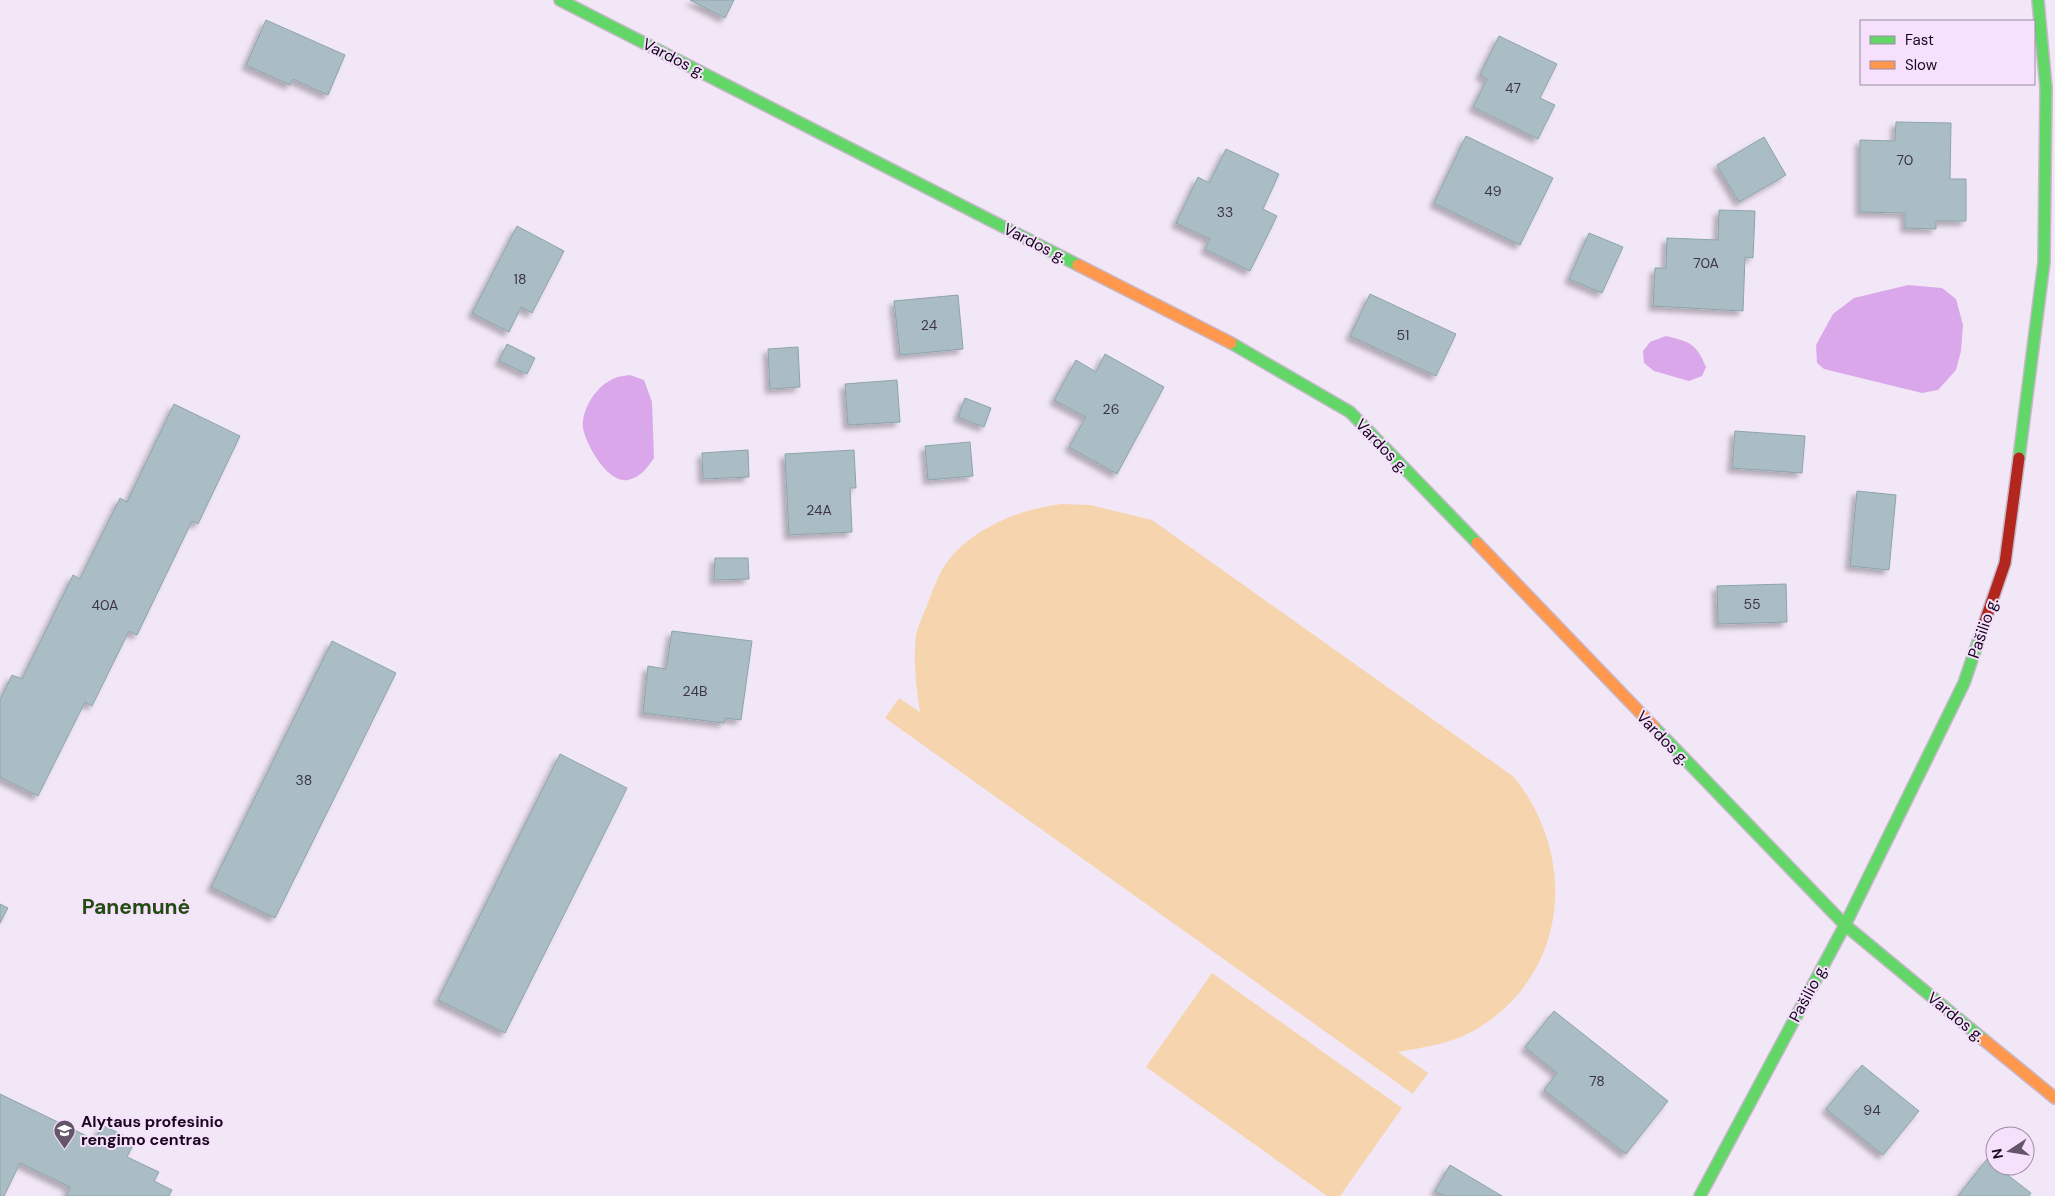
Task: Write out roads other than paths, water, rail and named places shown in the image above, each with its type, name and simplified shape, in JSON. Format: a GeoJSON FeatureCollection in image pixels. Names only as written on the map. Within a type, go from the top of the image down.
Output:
{"type":"FeatureCollection","features":[{"type":"Feature","properties":{"kind":"street","name":"Vardos g."},"geometry":{"type":"LineString","coordinates":[[560,0],[1257,356],[1350,412],[1845,925],[2055,1098]]}},
{"type":"Feature","properties":{"kind":"street","name":"Pašilio g."},"geometry":{"type":"LineString","coordinates":[[1700,1196],[1845,925],[1964,683],[2004,563],[2044,262],[2046,88],[2038,0]]}},
{"type":"Feature","properties":{"kind":"place","name":"Alytaus profesinio rengimo centras"},"geometry":{"type":"Point","coordinates":[65,1149]}},
{"type":"Feature","properties":{"kind":"district","name":"Panemunė"},"geometry":{"type":"Point","coordinates":[136,907]}}]}
